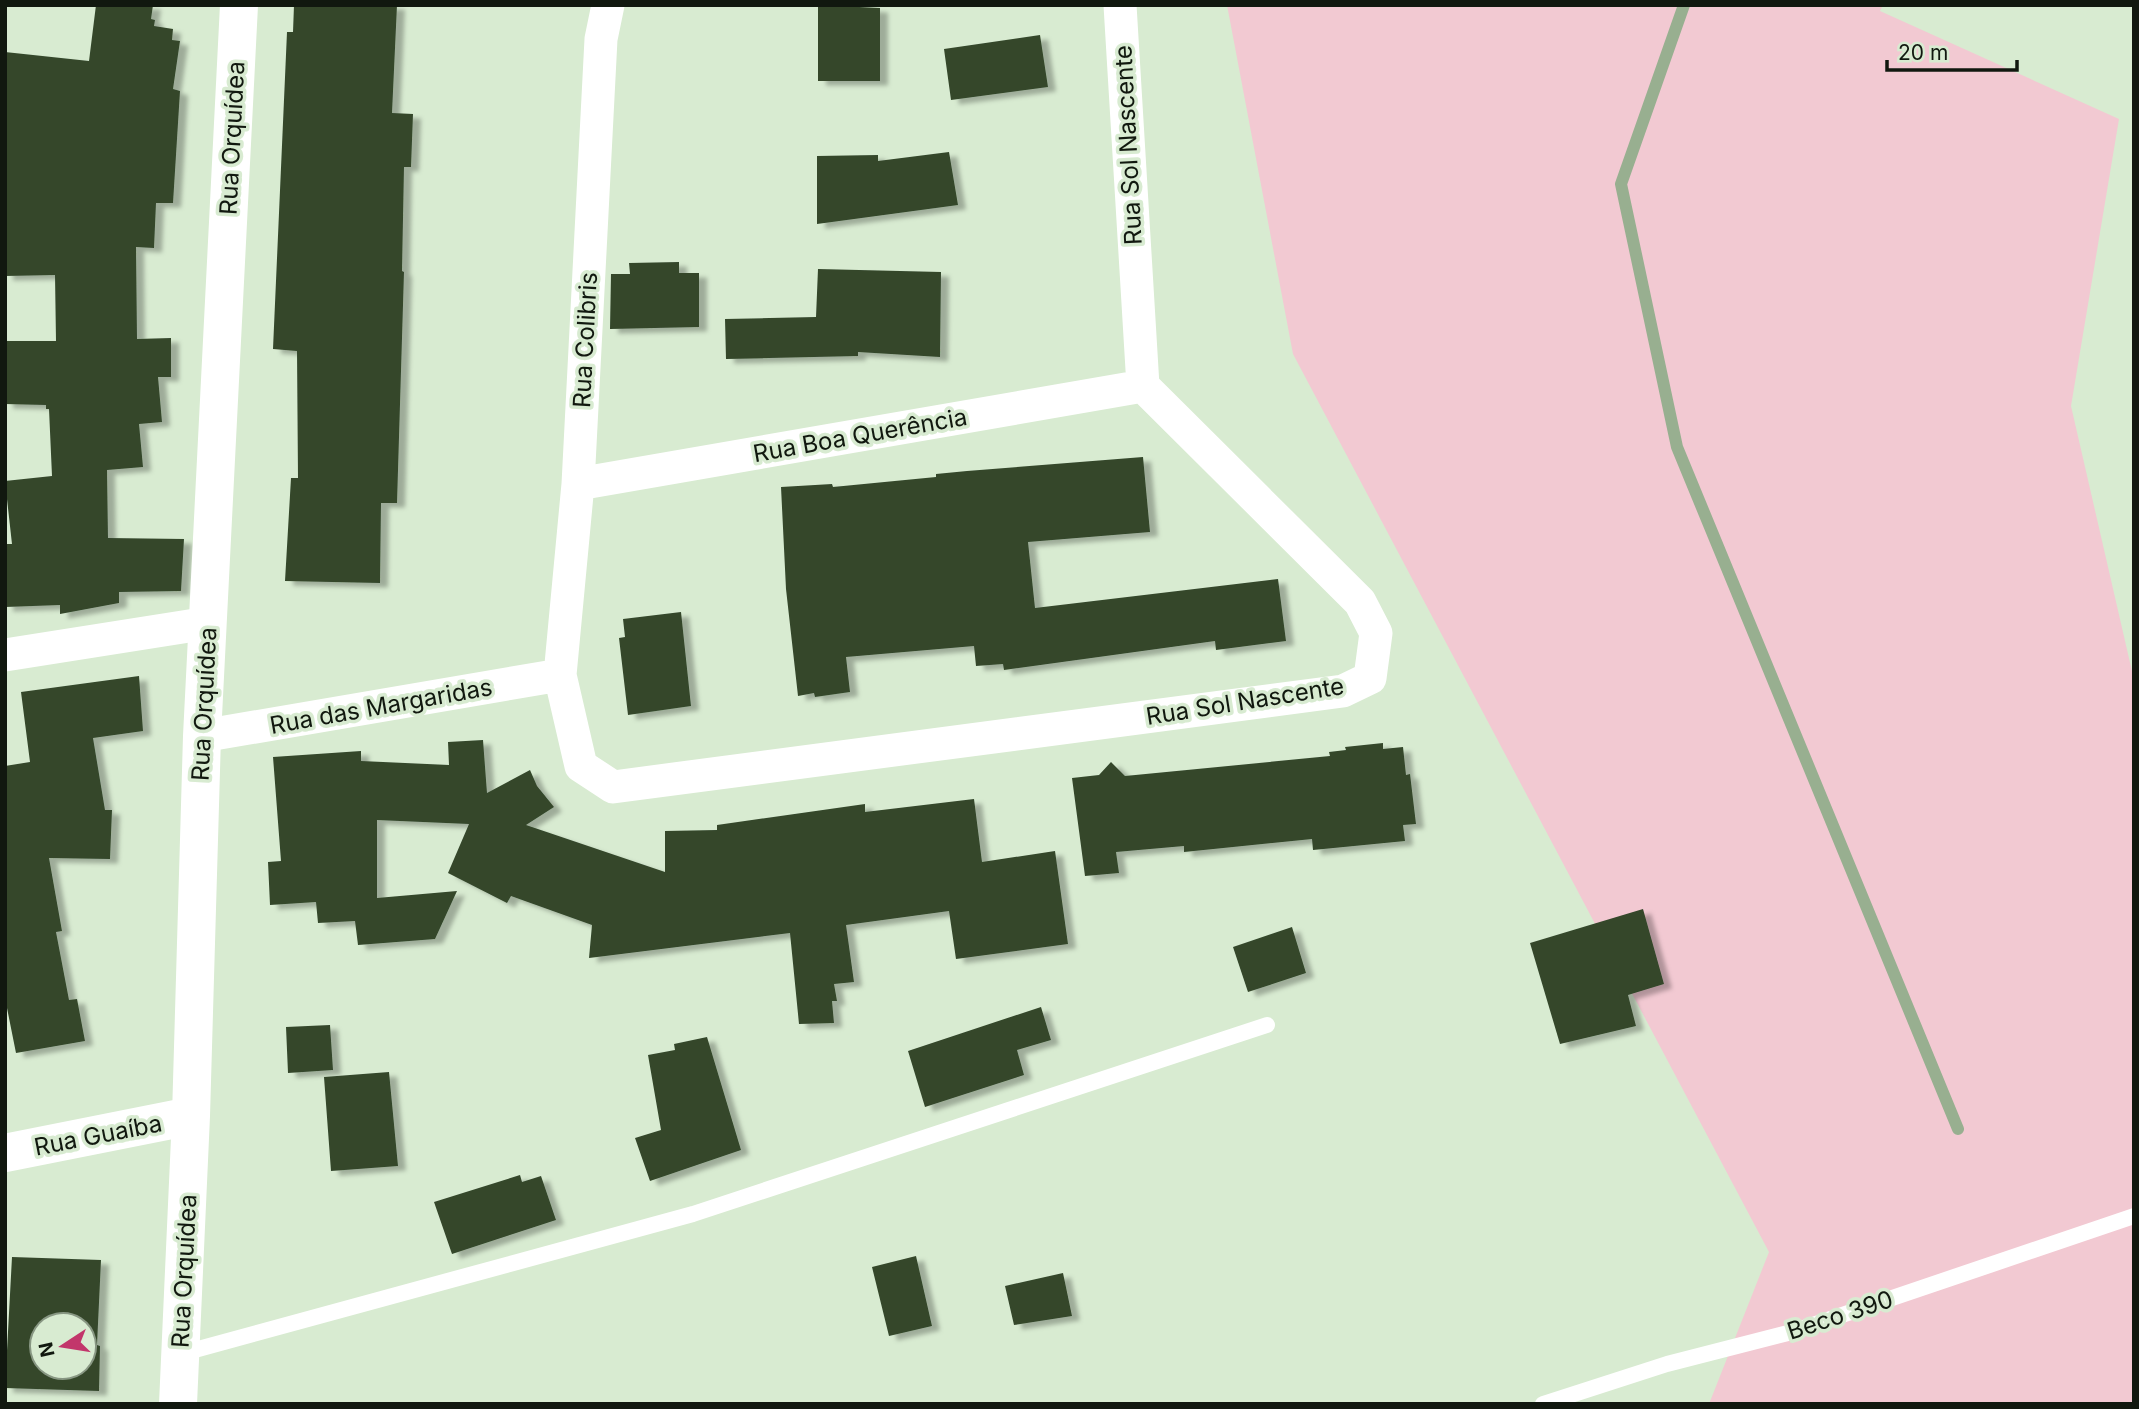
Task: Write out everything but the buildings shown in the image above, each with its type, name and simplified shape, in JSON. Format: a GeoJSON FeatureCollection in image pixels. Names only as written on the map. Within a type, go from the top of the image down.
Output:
{"type":"FeatureCollection","features":[{"type":"Feature","properties":{"kind":"street","name":"Rua Orquídea"},"geometry":{"type":"LineString","coordinates":[[178,1404],[191,1116],[202,736],[239,5]]}},
{"type":"Feature","properties":{"kind":"street","name":"Rua Colibris"},"geometry":{"type":"LineString","coordinates":[[559,675],[578,484],[601,39],[608,5]]}},
{"type":"Feature","properties":{"kind":"street","name":"Rua Sol Nascente"},"geometry":{"type":"LineString","coordinates":[[559,675],[581,766],[613,787],[1343,691],[1370,678],[1376,633],[1360,603],[1143,386],[1120,5]]}},
{"type":"Feature","properties":{"kind":"street","name":"Rua Boa Querência"},"geometry":{"type":"LineString","coordinates":[[578,484],[1143,386]]}},
{"type":"Feature","properties":{"kind":"street"},"geometry":{"type":"LineString","coordinates":[[5,655],[208,623]]}},
{"type":"Feature","properties":{"kind":"street","name":"Rua das Margaridas"},"geometry":{"type":"LineString","coordinates":[[202,736],[559,675]]}},
{"type":"Feature","properties":{"kind":"street","name":"Rua Guaíba"},"geometry":{"type":"LineString","coordinates":[[5,1153],[191,1116]]}},
{"type":"Feature","properties":{"kind":"lane"},"geometry":{"type":"LineString","coordinates":[[180,1354],[693,1214],[1267,1025]]}},
{"type":"Feature","properties":{"kind":"lane","name":"Beco 390"},"geometry":{"type":"LineString","coordinates":[[1543,1404],[1667,1364],[1792,1332],[2134,1216]]}},
{"type":"Feature","properties":{"kind":"shaded area"},"geometry":{"type":"Polygon","coordinates":[[[1227,5],[1883,5],[1880,11],[2119,119],[2071,406],[2134,680],[2134,1404],[1709,1404],[1769,1252],[1293,354],[1227,5]]]}},
{"type":"Feature","properties":{"kind":"waterway"},"geometry":{"type":"LineString","coordinates":[[1684,5],[1621,184],[1677,447],[1958,1129]]}}]}
